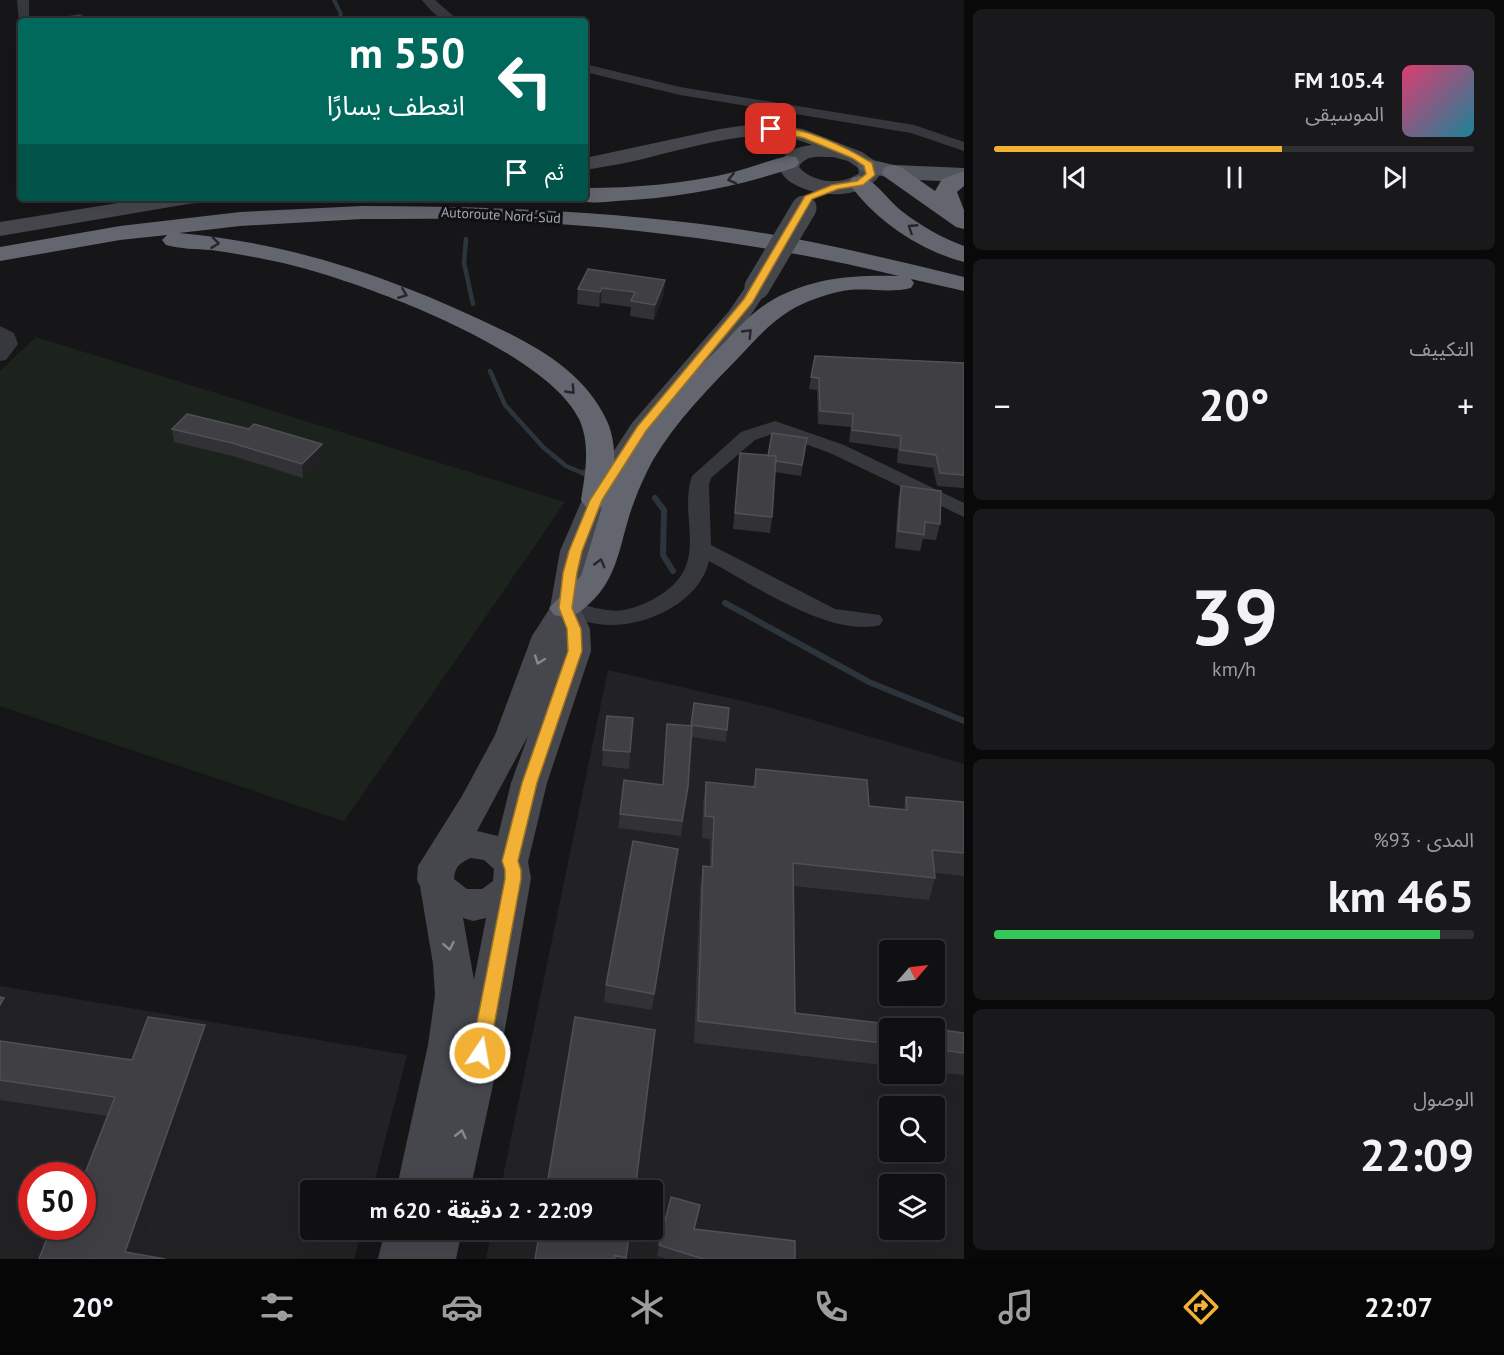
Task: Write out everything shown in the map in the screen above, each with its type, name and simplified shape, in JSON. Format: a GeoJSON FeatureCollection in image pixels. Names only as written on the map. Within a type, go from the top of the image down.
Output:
{"type":"FeatureCollection","features":[{"type":"Feature","properties":{"kind":"highway"},"geometry":{"type":"LineString","coordinates":[[893,171],[959,219]]}},
{"type":"Feature","properties":{"kind":"highway"},"geometry":{"type":"LineString","coordinates":[[866,174],[884,207],[911,228],[964,255]]}},
{"type":"Feature","properties":{"kind":"highway"},"geometry":{"type":"LineString","coordinates":[[959,219],[946,192],[950,184],[964,176]]}},
{"type":"Feature","properties":{"kind":"highway"},"geometry":{"type":"LineString","coordinates":[[588,195],[650,193],[739,177],[801,187]]}},
{"type":"Feature","properties":{"kind":"highway"},"geometry":{"type":"LineString","coordinates":[[116,224],[189,208],[246,201]]}},
{"type":"Feature","properties":{"kind":"highway","name":"Autoroute Nord-Sud"},"geometry":{"type":"LineString","coordinates":[[7,249],[116,224],[213,212],[313,204],[438,201],[544,205],[680,218],[761,229],[877,250],[964,271]]}},
{"type":"Feature","properties":{"kind":"highway","name":"Autoroute Nord-Sud"},"geometry":{"type":"LineString","coordinates":[[7,249],[137,230],[247,218],[356,212],[463,212],[617,222],[756,239],[876,262],[964,284]]}},
{"type":"Feature","properties":{"kind":"highway"},"geometry":{"type":"LineString","coordinates":[[7,249],[159,239],[231,245],[348,273],[429,305],[493,335],[526,354],[551,371],[574,393],[592,418],[602,443],[596,500]]}},
{"type":"Feature","properties":{"kind":"highway"},"geometry":{"type":"LineString","coordinates":[[565,608],[588,588],[596,577],[619,502],[638,461],[662,426],[699,383],[761,320],[783,304],[808,293],[854,282],[908,283],[964,294]]}},
{"type":"Feature","properties":{"kind":"main road"},"geometry":{"type":"LineString","coordinates":[[588,163],[739,131],[771,129],[808,143],[845,153],[866,174]]}},
{"type":"Feature","properties":{"kind":"main road"},"geometry":{"type":"LineString","coordinates":[[510,875],[502,897],[480,906],[455,902],[445,896],[442,870],[512,735],[548,636],[565,608],[575,551],[596,500],[641,429],[738,316],[757,287],[801,187],[799,154],[808,143]]}},
{"type":"Feature","properties":{"kind":"main road"},"geometry":{"type":"LineString","coordinates":[[801,187],[836,186],[866,174],[893,171],[964,176]]}},
{"type":"Feature","properties":{"kind":"main road"},"geometry":{"type":"LineString","coordinates":[[0,229],[170,201]]}},
{"type":"Feature","properties":{"kind":"main road"},"geometry":{"type":"LineString","coordinates":[[451,1180],[485,1029],[510,875],[529,783],[575,651],[574,629],[565,608]]}},
{"type":"Feature","properties":{"kind":"main road"},"geometry":{"type":"LineString","coordinates":[[442,870],[468,844],[481,844],[492,847],[510,875]]}},
{"type":"Feature","properties":{"kind":"main road"},"geometry":{"type":"LineString","coordinates":[[420,1180],[449,1045],[455,995],[442,870]]}},
{"type":"Feature","properties":{"kind":"main road"},"geometry":{"type":"LineString","coordinates":[[401,1259],[406,1240]]}},
{"type":"Feature","properties":{"kind":"main road"},"geometry":{"type":"LineString","coordinates":[[433,1259],[437,1240]]}},
{"type":"Feature","properties":{"kind":"street"},"geometry":{"type":"LineString","coordinates":[[23,0],[23,18]]}},
{"type":"Feature","properties":{"kind":"street"},"geometry":{"type":"LineString","coordinates":[[428,0],[449,18]]}},
{"type":"Feature","properties":{"kind":"street"},"geometry":{"type":"LineString","coordinates":[[588,69],[680,91],[914,129],[964,147]]}},
{"type":"Feature","properties":{"kind":"street"},"geometry":{"type":"LineString","coordinates":[[0,331],[8,337],[9,344],[0,356]]}},
{"type":"Feature","properties":{"kind":"street"},"geometry":{"type":"LineString","coordinates":[[565,608],[588,615],[615,618],[662,603],[677,593],[694,575],[701,548],[699,485],[702,476],[748,436],[775,427],[837,449],[964,511]]}},
{"type":"Feature","properties":{"kind":"street"},"geometry":{"type":"LineString","coordinates":[[701,548],[827,614],[840,618],[872,620]]}},
{"type":"Feature","properties":{"kind":"shaded area"},"geometry":{"type":"Polygon","coordinates":[[[36,337],[565,502],[344,821],[0,706],[0,371],[36,337]]]}},
{"type":"Feature","properties":{"kind":"shaded area"},"geometry":{"type":"Polygon","coordinates":[[[608,670],[768,707],[964,764],[964,1259],[486,1259],[490,1240],[663,1240],[663,1180],[502,1180],[608,670]]]}},
{"type":"Feature","properties":{"kind":"shaded area"},"geometry":{"type":"Polygon","coordinates":[[[0,986],[407,1055],[375,1180],[300,1180],[300,1240],[359,1240],[354,1259],[0,1259],[0,986]]]}},
{"type":"Feature","properties":{"kind":"building"},"geometry":{"type":"Polygon","coordinates":[[[588,269],[665,280],[655,305],[631,301],[635,292],[602,288],[600,292],[578,289],[588,269]]]}},
{"type":"Feature","properties":{"kind":"building"},"geometry":{"type":"Polygon","coordinates":[[[815,356],[964,363],[964,475],[940,473],[936,455],[900,450],[901,436],[852,430],[853,414],[820,411],[819,378],[811,377],[815,356]]]}},
{"type":"Feature","properties":{"kind":"building"},"geometry":{"type":"Polygon","coordinates":[[[187,414],[249,429],[254,424],[322,444],[302,464],[232,443],[172,429],[187,414]]]}},
{"type":"Feature","properties":{"kind":"building"},"geometry":{"type":"Polygon","coordinates":[[[772,433],[807,438],[802,465],[776,461],[776,456],[768,456],[772,433]]]}},
{"type":"Feature","properties":{"kind":"building"},"geometry":{"type":"Polygon","coordinates":[[[740,453],[776,456],[772,517],[735,513],[740,453]]]}},
{"type":"Feature","properties":{"kind":"building"},"geometry":{"type":"Polygon","coordinates":[[[901,486],[941,491],[940,524],[925,522],[924,535],[898,531],[901,486]]]}},
{"type":"Feature","properties":{"kind":"building"},"geometry":{"type":"Polygon","coordinates":[[[694,703],[729,708],[727,730],[691,725],[694,703]]]}},
{"type":"Feature","properties":{"kind":"building"},"geometry":{"type":"Polygon","coordinates":[[[607,716],[633,718],[630,752],[603,750],[607,716]]]}},
{"type":"Feature","properties":{"kind":"building"},"geometry":{"type":"Polygon","coordinates":[[[667,724],[692,726],[688,787],[682,821],[620,814],[624,780],[663,785],[667,724]]]}},
{"type":"Feature","properties":{"kind":"building"},"geometry":{"type":"Polygon","coordinates":[[[756,769],[867,780],[869,806],[907,810],[906,797],[964,802],[964,853],[932,850],[935,878],[793,863],[795,1013],[879,1023],[879,1043],[698,1021],[703,866],[712,867],[714,817],[705,816],[706,782],[755,787],[756,769]]]}},
{"type":"Feature","properties":{"kind":"building"},"geometry":{"type":"Polygon","coordinates":[[[633,841],[678,849],[654,994],[606,985],[633,841]]]}},
{"type":"Feature","properties":{"kind":"building"},"geometry":{"type":"Polygon","coordinates":[[[148,1017],[205,1025],[125,1252],[165,1259],[39,1259],[46,1240],[96,1240],[96,1162],[89,1162],[115,1097],[0,1080],[0,1041],[132,1060],[148,1017]]]}},
{"type":"Feature","properties":{"kind":"building"},"geometry":{"type":"Polygon","coordinates":[[[575,1017],[655,1030],[636,1180],[548,1180],[575,1017]]]}},
{"type":"Feature","properties":{"kind":"building"},"geometry":{"type":"Polygon","coordinates":[[[945,1030],[964,1033],[964,1053],[945,1050],[945,1030]]]}},
{"type":"Feature","properties":{"kind":"building"},"geometry":{"type":"Polygon","coordinates":[[[671,1197],[700,1205],[694,1229],[795,1241],[795,1259],[703,1259],[659,1245],[660,1240],[663,1240],[663,1229],[671,1197]]]}},
{"type":"Feature","properties":{"kind":"building"},"geometry":{"type":"Polygon","coordinates":[[[538,1240],[629,1240],[626,1258],[614,1255],[615,1259],[535,1259],[538,1240]]]}},
{"type":"Feature","properties":{"kind":"waterway"},"geometry":{"type":"LineString","coordinates":[[334,0],[341,14],[339,18]]}},
{"type":"Feature","properties":{"kind":"waterway"},"geometry":{"type":"LineString","coordinates":[[466,239],[464,263],[473,304]]}},
{"type":"Feature","properties":{"kind":"waterway"},"geometry":{"type":"LineString","coordinates":[[490,371],[505,405],[544,448],[566,466],[587,475]]}},
{"type":"Feature","properties":{"kind":"waterway"},"geometry":{"type":"LineString","coordinates":[[584,473],[588,475]]}},
{"type":"Feature","properties":{"kind":"waterway"},"geometry":{"type":"LineString","coordinates":[[655,498],[664,510],[663,555],[673,571]]}},
{"type":"Feature","properties":{"kind":"waterway"},"geometry":{"type":"LineString","coordinates":[[725,603],[869,682],[964,721]]}},
{"type":"Feature","properties":{"kind":"route"},"geometry":{"type":"LineString","coordinates":[[480,1053],[502,944],[513,879],[510,861],[522,808],[575,651],[574,629],[565,608],[570,573],[575,551],[596,500],[641,429],[749,301],[808,198],[836,186],[860,183],[870,175],[871,170],[868,165],[855,156],[806,135],[771,129]]}}]}
